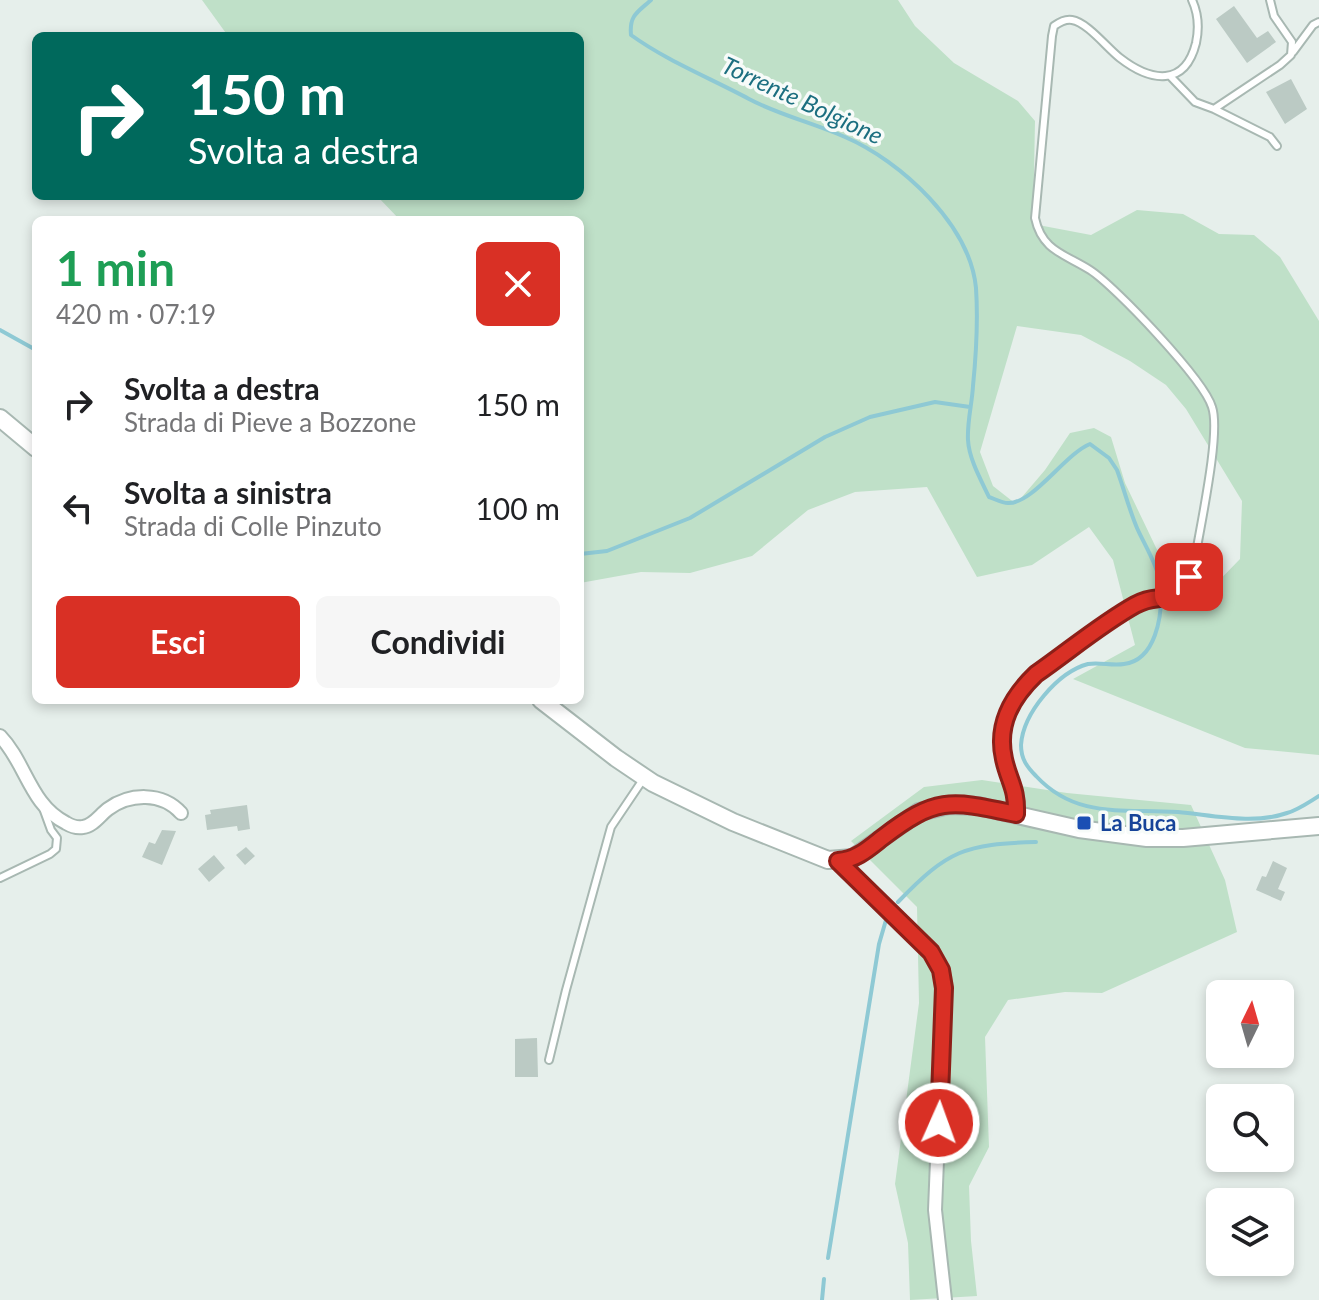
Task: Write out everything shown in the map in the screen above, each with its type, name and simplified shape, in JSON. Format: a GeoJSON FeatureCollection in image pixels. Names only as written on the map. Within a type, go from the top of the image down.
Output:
{"type":"FeatureCollection","features":[{"type":"Feature","properties":{"kind":"street"},"geometry":{"type":"LineString","coordinates":[[0,418],[32,445]]}},
{"type":"Feature","properties":{"kind":"street"},"geometry":{"type":"LineString","coordinates":[[546,704],[644,778],[733,822],[816,856],[838,861],[858,856],[911,817],[933,807],[968,805],[1079,829],[1147,838],[1183,838],[1319,826]]}},
{"type":"Feature","properties":{"kind":"street"},"geometry":{"type":"LineString","coordinates":[[0,736],[9,745],[43,808],[66,824],[80,828],[88,826],[120,801],[133,798],[148,797],[172,803],[181,813]]}},
{"type":"Feature","properties":{"kind":"street"},"geometry":{"type":"LineString","coordinates":[[838,861],[931,952],[941,970],[944,988],[935,1210],[945,1300]]}},
{"type":"Feature","properties":{"kind":"lane"},"geometry":{"type":"LineString","coordinates":[[1016,814],[1016,791],[1004,760],[1002,739],[1010,705],[1036,674],[1137,603],[1176,594],[1189,577],[1195,559],[1214,435],[1212,406],[1174,352],[1108,285],[1044,241],[1038,230],[1035,218],[1054,26],[1063,20],[1079,23],[1122,60],[1156,76],[1171,77],[1181,72],[1193,54],[1198,35],[1192,0]]}},
{"type":"Feature","properties":{"kind":"lane"},"geometry":{"type":"LineString","coordinates":[[1270,0],[1274,16],[1292,42],[1291,55]]}},
{"type":"Feature","properties":{"kind":"lane"},"geometry":{"type":"LineString","coordinates":[[1214,109],[1291,55],[1313,25],[1319,22]]}},
{"type":"Feature","properties":{"kind":"lane"},"geometry":{"type":"LineString","coordinates":[[1171,77],[1195,102],[1270,137],[1277,146]]}},
{"type":"Feature","properties":{"kind":"lane"},"geometry":{"type":"LineString","coordinates":[[549,1060],[611,827],[644,778]]}},
{"type":"Feature","properties":{"kind":"lane"},"geometry":{"type":"LineString","coordinates":[[0,878],[56,849],[57,838],[43,808]]}},
{"type":"Feature","properties":{"kind":"green space"},"geometry":{"type":"Polygon","coordinates":[[[202,0],[898,0],[915,26],[954,63],[1018,101],[1035,121],[1033,224],[1091,235],[1137,210],[1183,214],[1219,234],[1254,235],[1280,257],[1319,321],[1319,755],[1245,748],[1073,679],[1135,645],[1113,560],[1089,527],[1032,565],[977,577],[927,487],[855,492],[808,510],[752,556],[690,573],[641,572],[584,582],[584,216],[396,216],[381,200],[584,200],[584,32],[225,32],[202,0]],[[1017,326],[980,452],[993,486],[1016,504],[1045,470],[1070,433],[1094,428],[1111,437],[1125,483],[1160,556],[1204,596],[1240,559],[1242,501],[1186,409],[1166,385],[1130,361],[1081,335],[1017,326]]]}},
{"type":"Feature","properties":{"kind":"green space"},"geometry":{"type":"Polygon","coordinates":[[[982,780],[1067,793],[1191,805],[1225,880],[1237,932],[1102,993],[1065,992],[1008,1000],[985,1037],[989,1147],[969,1186],[977,1296],[910,1300],[908,1243],[895,1184],[919,1003],[917,907],[851,841],[924,787],[982,780]]]}},
{"type":"Feature","properties":{"kind":"building"},"geometry":{"type":"Polygon","coordinates":[[[1234,6],[1257,38],[1268,31],[1276,42],[1247,63],[1216,19],[1234,6]]]}},
{"type":"Feature","properties":{"kind":"building"},"geometry":{"type":"Polygon","coordinates":[[[1291,79],[1307,109],[1285,124],[1266,92],[1291,79]]]}},
{"type":"Feature","properties":{"kind":"building"},"geometry":{"type":"Polygon","coordinates":[[[247,805],[250,829],[238,831],[237,826],[207,830],[205,815],[211,814],[210,810],[247,805]]]}},
{"type":"Feature","properties":{"kind":"building"},"geometry":{"type":"Polygon","coordinates":[[[162,830],[176,831],[162,865],[142,857],[149,842],[155,844],[162,830]]]}},
{"type":"Feature","properties":{"kind":"building"},"geometry":{"type":"Polygon","coordinates":[[[246,847],[255,856],[245,865],[236,855],[246,847]]]}},
{"type":"Feature","properties":{"kind":"building"},"geometry":{"type":"Polygon","coordinates":[[[214,855],[225,868],[209,882],[198,869],[214,855]]]}},
{"type":"Feature","properties":{"kind":"building"},"geometry":{"type":"Polygon","coordinates":[[[1273,861],[1287,868],[1278,889],[1285,892],[1281,901],[1256,890],[1273,861]]]}},
{"type":"Feature","properties":{"kind":"building"},"geometry":{"type":"Polygon","coordinates":[[[537,1038],[538,1077],[515,1077],[515,1039],[537,1038]]]}},
{"type":"Feature","properties":{"kind":"waterway","name":"Torrente Bolgione"},"geometry":{"type":"LineString","coordinates":[[651,0],[633,18],[631,35],[760,105],[833,132],[866,148],[909,179],[947,219],[971,264],[976,288],[976,350],[968,440],[973,462],[989,497],[1006,503],[1028,496],[1080,449],[1090,444],[1109,458],[1117,470],[1134,521],[1160,582],[1160,612],[1155,635],[1150,646],[1135,661],[1088,664],[1054,685],[1035,707],[1023,733],[1022,754],[1030,769],[1068,800],[1102,809],[1260,818],[1291,812],[1319,796]]}},
{"type":"Feature","properties":{"kind":"waterway"},"geometry":{"type":"LineString","coordinates":[[0,330],[32,348]]}},
{"type":"Feature","properties":{"kind":"waterway"},"geometry":{"type":"LineString","coordinates":[[584,554],[607,551],[690,518],[825,437],[870,417],[935,402],[970,407]]}},
{"type":"Feature","properties":{"kind":"waterway"},"geometry":{"type":"LineString","coordinates":[[898,902],[931,871],[959,853],[992,845],[1036,842]]}},
{"type":"Feature","properties":{"kind":"waterway"},"geometry":{"type":"LineString","coordinates":[[828,1258],[879,944],[886,920]]}},
{"type":"Feature","properties":{"kind":"waterway"},"geometry":{"type":"LineString","coordinates":[[822,1300],[824,1279]]}},
{"type":"Feature","properties":{"kind":"place","name":"La Buca"},"geometry":{"type":"Point","coordinates":[1084,823]}},
{"type":"Feature","properties":{"kind":"route"},"geometry":{"type":"LineString","coordinates":[[939,1123],[944,988],[941,970],[931,952],[838,861],[858,856],[911,817],[933,807],[968,805],[1016,814],[1016,791],[1004,760],[1002,739],[1010,705],[1022,688],[1036,674],[1137,603],[1176,594],[1189,577]]}}]}
